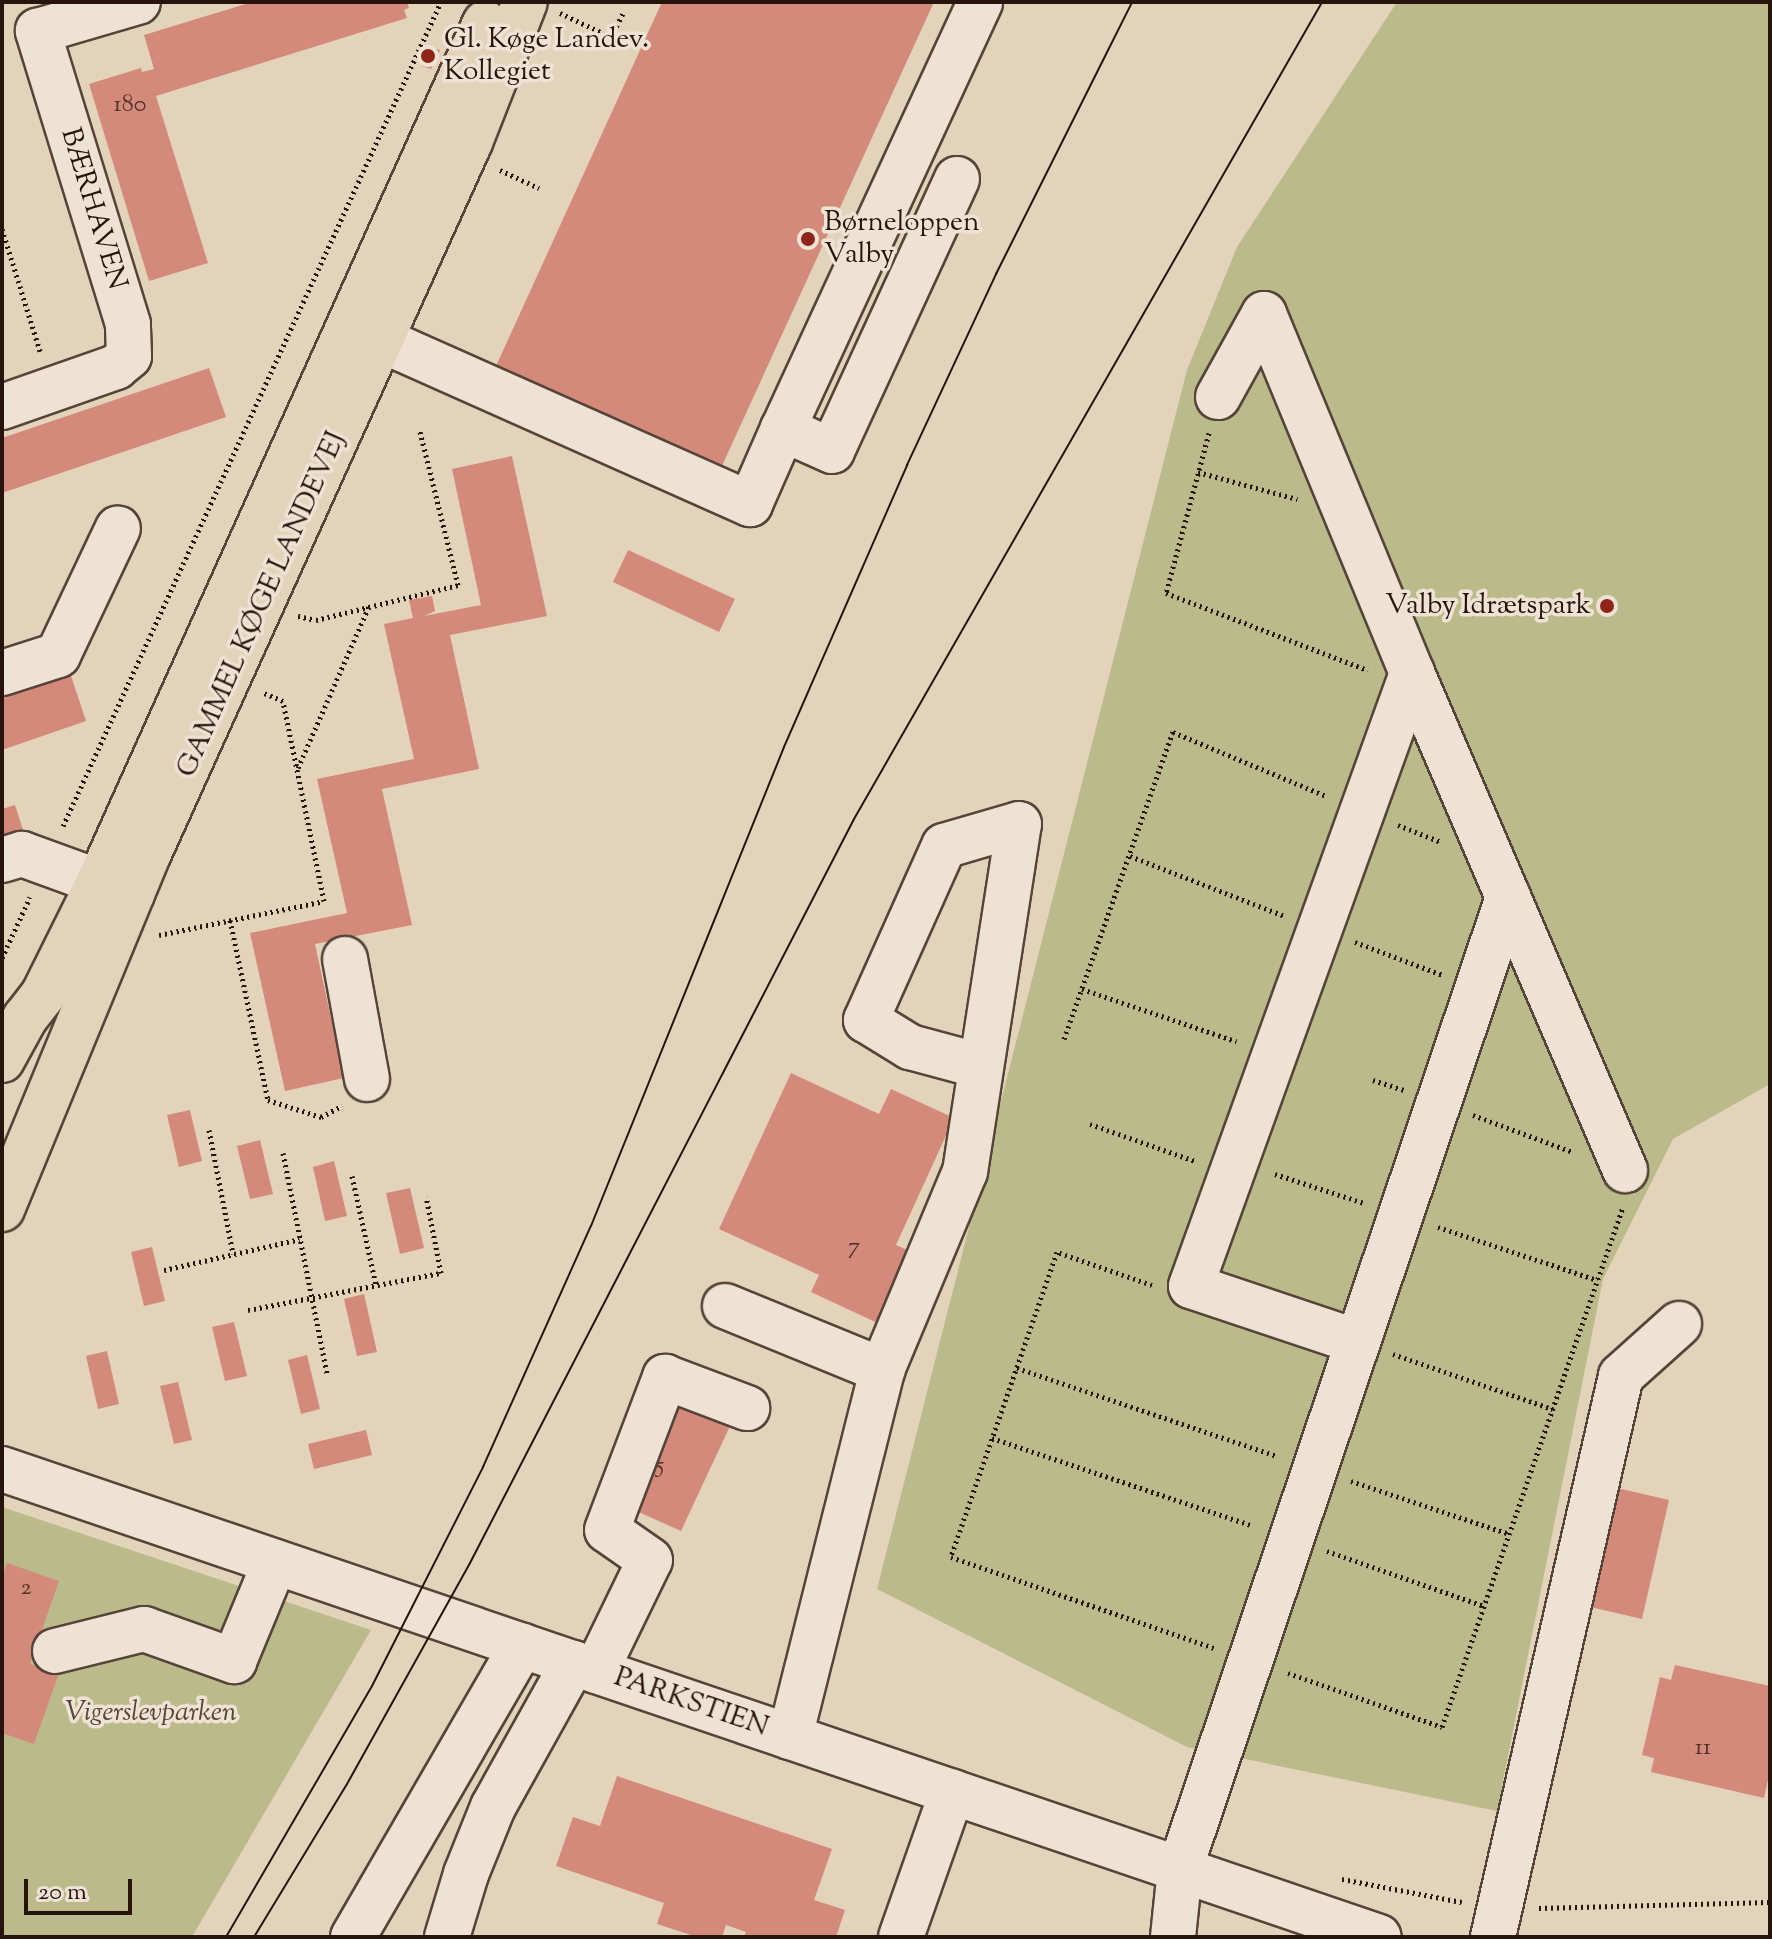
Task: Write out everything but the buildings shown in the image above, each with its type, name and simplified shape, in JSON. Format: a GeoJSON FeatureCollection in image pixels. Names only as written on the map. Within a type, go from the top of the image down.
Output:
{"type":"FeatureCollection","features":[{"type":"Feature","properties":{"kind":"main road","name":"GAMMEL KØGE LANDEVEJ"},"geometry":{"type":"LineString","coordinates":[[2,1060],[25,1018],[115,888],[230,678],[262,608],[492,2]]}},
{"type":"Feature","properties":{"kind":"main road","name":"GAMMEL KØGE LANDEVEJ"},"geometry":{"type":"LineString","coordinates":[[2,1209],[111,945],[115,888],[366,333],[470,142],[538,5]]}},
{"type":"Feature","properties":{"kind":"street","name":"BÆRHAVEN"},"geometry":{"type":"LineString","coordinates":[[14,403],[116,367],[129,356],[128,324],[38,31],[138,2]]}},
{"type":"Feature","properties":{"kind":"street"},"geometry":{"type":"LineString","coordinates":[[366,333],[750,504],[980,2]]}},
{"type":"Feature","properties":{"kind":"street"},"geometry":{"type":"LineString","coordinates":[[783,429],[832,451],[957,179]]}},
{"type":"Feature","properties":{"kind":"street"},"geometry":{"type":"LineString","coordinates":[[1218,397],[1264,314],[1346,512],[1410,679],[1501,880],[1625,1170]]}},
{"type":"Feature","properties":{"kind":"street"},"geometry":{"type":"LineString","coordinates":[[2,673],[58,655],[118,528]]}},
{"type":"Feature","properties":{"kind":"street"},"geometry":{"type":"LineString","coordinates":[[1358,1342],[1191,1286],[1410,679]]}},
{"type":"Feature","properties":{"kind":"street"},"geometry":{"type":"LineString","coordinates":[[790,1737],[882,1370],[965,1172],[1019,824],[944,846],[866,1020],[910,1047],[981,1066]]}},
{"type":"Feature","properties":{"kind":"street"},"geometry":{"type":"LineString","coordinates":[[2,860],[22,854],[115,888]]}},
{"type":"Feature","properties":{"kind":"street"},"geometry":{"type":"LineString","coordinates":[[1173,1937],[1180,1869],[1358,1342],[1501,880]]}},
{"type":"Feature","properties":{"kind":"street"},"geometry":{"type":"LineString","coordinates":[[345,959],[356,1091]]}},
{"type":"Feature","properties":{"kind":"street"},"geometry":{"type":"LineString","coordinates":[[725,1306],[882,1370]]}},
{"type":"Feature","properties":{"kind":"street"},"geometry":{"type":"LineString","coordinates":[[1495,1923],[1621,1376],[1679,1324]]}},
{"type":"Feature","properties":{"kind":"street"},"geometry":{"type":"LineString","coordinates":[[447,1937],[466,1874],[493,1807],[650,1560],[607,1530],[665,1377],[747,1408]]}},
{"type":"Feature","properties":{"kind":"street","name":"PARKSTIEN"},"geometry":{"type":"LineString","coordinates":[[2,1469],[1379,1937]]}},
{"type":"Feature","properties":{"kind":"street"},"geometry":{"type":"LineString","coordinates":[[55,1651],[144,1629],[234,1661],[275,1562]]}},
{"type":"Feature","properties":{"kind":"street"},"geometry":{"type":"LineString","coordinates":[[353,1937],[522,1646]]}},
{"type":"Feature","properties":{"kind":"street"},"geometry":{"type":"LineString","coordinates":[[901,1937],[952,1792]]}},
{"type":"Feature","properties":{"kind":"path"},"geometry":{"type":"LineString","coordinates":[[2,958],[441,2]]}},
{"type":"Feature","properties":{"kind":"path"},"geometry":{"type":"LineString","coordinates":[[538,5],[611,37],[623,13]]}},
{"type":"Feature","properties":{"kind":"path"},"geometry":{"type":"LineString","coordinates":[[2,229],[42,352],[14,403]]}},
{"type":"Feature","properties":{"kind":"path"},"geometry":{"type":"LineString","coordinates":[[1218,397],[1166,593],[1410,679]]}},
{"type":"Feature","properties":{"kind":"path"},"geometry":{"type":"LineString","coordinates":[[262,608],[316,620],[458,585],[420,431]]}},
{"type":"Feature","properties":{"kind":"path"},"geometry":{"type":"LineString","coordinates":[[1198,472],[1346,512]]}},
{"type":"Feature","properties":{"kind":"path"},"geometry":{"type":"LineString","coordinates":[[297,769],[369,606]]}},
{"type":"Feature","properties":{"kind":"path"},"geometry":{"type":"LineString","coordinates":[[111,945],[324,901],[283,701],[230,678]]}},
{"type":"Feature","properties":{"kind":"path"},"geometry":{"type":"LineString","coordinates":[[1064,1039],[1173,732],[1362,811],[1501,880]]}},
{"type":"Feature","properties":{"kind":"path"},"geometry":{"type":"LineString","coordinates":[[230,920],[268,1100],[321,1117],[356,1091]]}},
{"type":"Feature","properties":{"kind":"path"},"geometry":{"type":"LineString","coordinates":[[1082,989],[1275,1054]]}},
{"type":"Feature","properties":{"kind":"path"},"geometry":{"type":"LineString","coordinates":[[1090,1124],[1231,1174]]}},
{"type":"Feature","properties":{"kind":"path"},"geometry":{"type":"LineString","coordinates":[[209,1130],[233,1254]]}},
{"type":"Feature","properties":{"kind":"path"},"geometry":{"type":"LineString","coordinates":[[283,1153],[327,1374]]}},
{"type":"Feature","properties":{"kind":"path"},"geometry":{"type":"LineString","coordinates":[[352,1176],[376,1285]]}},
{"type":"Feature","properties":{"kind":"path"},"geometry":{"type":"LineString","coordinates":[[248,1310],[441,1273],[426,1196]]}},
{"type":"Feature","properties":{"kind":"path"},"geometry":{"type":"LineString","coordinates":[[164,1270],[300,1239]]}},
{"type":"Feature","properties":{"kind":"path"},"geometry":{"type":"LineString","coordinates":[[1358,1342],[1553,1409]]}},
{"type":"Feature","properties":{"kind":"path"},"geometry":{"type":"LineString","coordinates":[[1017,1368],[1509,1534]]}},
{"type":"Feature","properties":{"kind":"path"},"geometry":{"type":"LineString","coordinates":[[992,1438],[1484,1606]]}},
{"type":"Feature","properties":{"kind":"path"},"geometry":{"type":"LineString","coordinates":[[1327,1876],[1495,1923],[1770,1902]]}},
{"type":"Feature","properties":{"kind":"green space"},"geometry":{"type":"Polygon","coordinates":[[[1397,2],[1770,2],[1770,1084],[1673,1139],[1603,1279],[1497,1811],[1187,1747],[877,1589],[1187,370],[1237,247],[1397,2]]]}},
{"type":"Feature","properties":{"kind":"green space","name":"Vigerslevparken"},"geometry":{"type":"Polygon","coordinates":[[[2,1507],[371,1630],[192,1937],[2,1937],[2,1507]]]}},
{"type":"Feature","properties":{"kind":"tram line"},"geometry":{"type":"LineString","coordinates":[[226,1937],[372,1686],[483,1467],[591,1226],[784,747],[907,465],[996,274],[1132,2]]}},
{"type":"Feature","properties":{"kind":"tram line"},"geometry":{"type":"LineString","coordinates":[[254,1937],[347,1784],[470,1563],[854,819],[1322,2]]}},
{"type":"Feature","properties":{"kind":"place","name":"Gl. Køge Landev. Kollegiet"},"geometry":{"type":"Point","coordinates":[428,56]}},
{"type":"Feature","properties":{"kind":"place","name":"Børneloppen Valby"},"geometry":{"type":"Point","coordinates":[808,239]}},
{"type":"Feature","properties":{"kind":"place","name":"Valby Idrætspark"},"geometry":{"type":"Point","coordinates":[1607,606]}}]}
